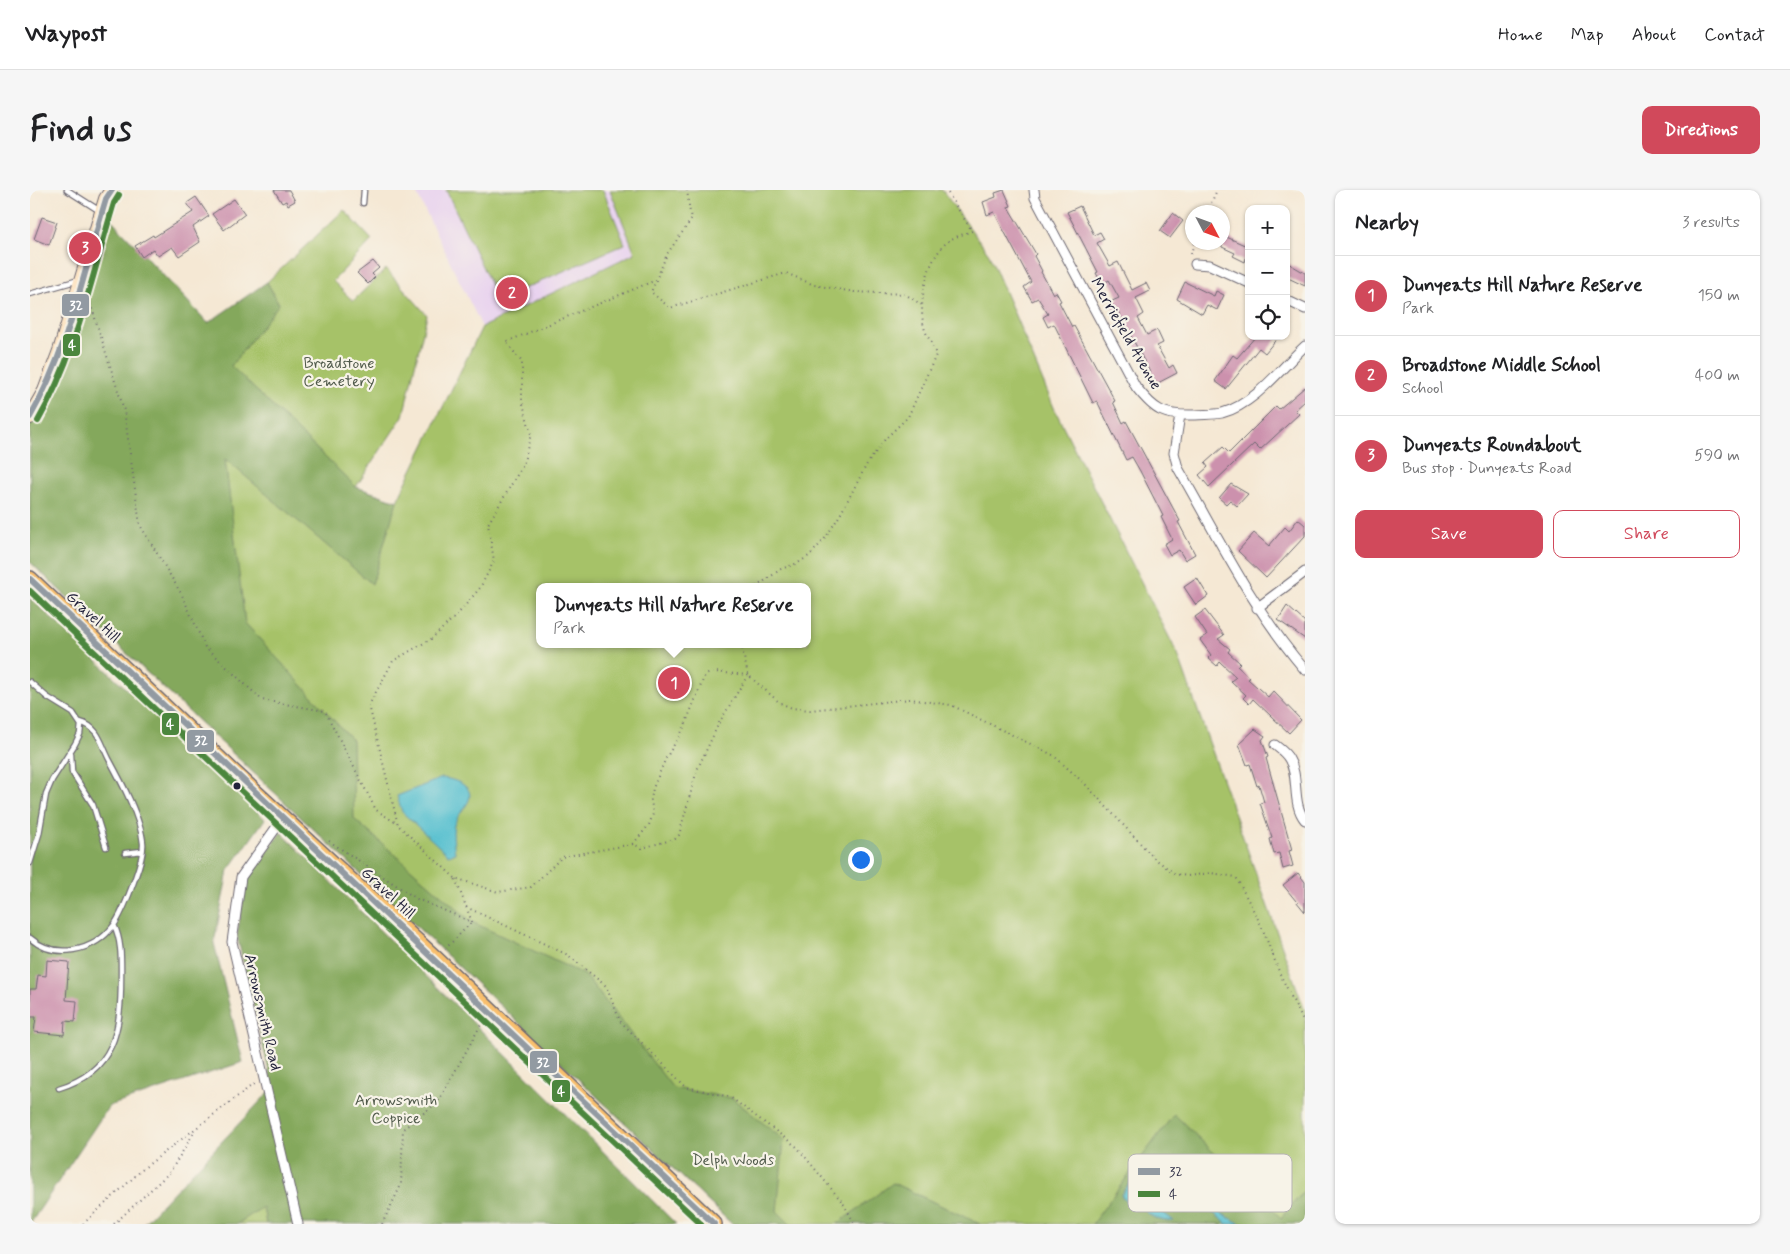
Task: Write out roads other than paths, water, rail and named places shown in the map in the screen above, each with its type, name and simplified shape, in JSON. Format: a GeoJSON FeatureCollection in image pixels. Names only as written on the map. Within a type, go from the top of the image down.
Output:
{"type":"FeatureCollection","features":[{"type":"Feature","properties":{"kind":"main road","name":"Gravel Hill"},"geometry":{"type":"LineString","coordinates":[[33,583],[435,958],[714,1224]]}},
{"type":"Feature","properties":{"kind":"street"},"geometry":{"type":"LineString","coordinates":[[30,417],[46,391],[106,199],[112,190]]}},
{"type":"Feature","properties":{"kind":"street","name":"Merriefield Avenue"},"geometry":{"type":"LineString","coordinates":[[1034,190],[1035,198],[1136,387],[1152,406],[1163,413],[1180,415],[1221,413],[1238,407],[1258,391],[1305,346]]}},
{"type":"Feature","properties":{"kind":"street"},"geometry":{"type":"LineString","coordinates":[[1195,264],[1210,265],[1245,280]]}},
{"type":"Feature","properties":{"kind":"street"},"geometry":{"type":"LineString","coordinates":[[1290,302],[1305,309]]}},
{"type":"Feature","properties":{"kind":"street"},"geometry":{"type":"LineString","coordinates":[[1180,415],[1174,453],[1178,468],[1257,608],[1305,670]]}},
{"type":"Feature","properties":{"kind":"street"},"geometry":{"type":"LineString","coordinates":[[1257,608],[1305,572]]}},
{"type":"Feature","properties":{"kind":"street"},"geometry":{"type":"LineString","coordinates":[[1275,745],[1288,757],[1292,766],[1299,809],[1305,820]]}},
{"type":"Feature","properties":{"kind":"street","name":"Arrowsmith Road"},"geometry":{"type":"LineString","coordinates":[[284,818],[240,878],[232,942],[298,1224]]}},
{"type":"Feature","properties":{"kind":"lane"},"geometry":{"type":"LineString","coordinates":[[67,190],[102,212]]}},
{"type":"Feature","properties":{"kind":"lane"},"geometry":{"type":"LineString","coordinates":[[363,203],[364,190]]}},
{"type":"Feature","properties":{"kind":"lane"},"geometry":{"type":"LineString","coordinates":[[30,294],[81,277]]}},
{"type":"Feature","properties":{"kind":"lane"},"geometry":{"type":"LineString","coordinates":[[30,682],[47,697],[73,713],[80,722],[80,734],[71,752],[52,780],[46,794],[39,834],[30,863]]}},
{"type":"Feature","properties":{"kind":"lane"},"geometry":{"type":"LineString","coordinates":[[30,938],[45,947],[61,952],[71,951],[93,943],[114,925],[136,875],[142,851],[143,843],[138,825],[123,783],[96,732],[89,724],[80,722]]}},
{"type":"Feature","properties":{"kind":"lane"},"geometry":{"type":"LineString","coordinates":[[71,752],[72,772],[93,805],[106,847]]}},
{"type":"Feature","properties":{"kind":"lane"},"geometry":{"type":"LineString","coordinates":[[125,852],[142,851]]}},
{"type":"Feature","properties":{"kind":"lane"},"geometry":{"type":"LineString","coordinates":[[59,1088],[77,1082],[99,1067],[114,1041],[120,1016],[121,986],[118,934],[114,925]]}},
{"type":"Feature","properties":{"kind":"water"},"geometry":{"type":"Polygon","coordinates":[[[442,778],[459,782],[470,793],[467,804],[454,825],[455,853],[448,855],[402,812],[397,796],[442,778]]]}},
{"type":"Feature","properties":{"kind":"water"},"geometry":{"type":"Polygon","coordinates":[[[1128,1185],[1128,1204],[1121,1195],[1128,1185]]]}},
{"type":"Feature","properties":{"kind":"water"},"geometry":{"type":"Polygon","coordinates":[[[1147,1212],[1162,1212],[1174,1221],[1160,1220],[1147,1212]]]}},
{"type":"Feature","properties":{"kind":"water"},"geometry":{"type":"Polygon","coordinates":[[[1211,1212],[1220,1212],[1241,1224],[1227,1224],[1211,1212]]]}},
{"type":"Feature","properties":{"kind":"place","name":"Dunyeats Roundabout"},"geometry":{"type":"Point","coordinates":[85,248]}},
{"type":"Feature","properties":{"kind":"place","name":"Broadstone Middle School"},"geometry":{"type":"Point","coordinates":[512,293]}},
{"type":"Feature","properties":{"kind":"place","name":"Dunyeats Hill Nature Reserve"},"geometry":{"type":"Point","coordinates":[674,683]}},
{"type":"Feature","properties":{"kind":"park label","name":"Broadstone Cemetery"},"geometry":{"type":"Point","coordinates":[339,371]}},
{"type":"Feature","properties":{"kind":"park label","name":"Arrowsmith Coppice"},"geometry":{"type":"Point","coordinates":[396,1108]}},
{"type":"Feature","properties":{"kind":"park label","name":"Delph Woods"},"geometry":{"type":"Point","coordinates":[733,1159]}}]}
